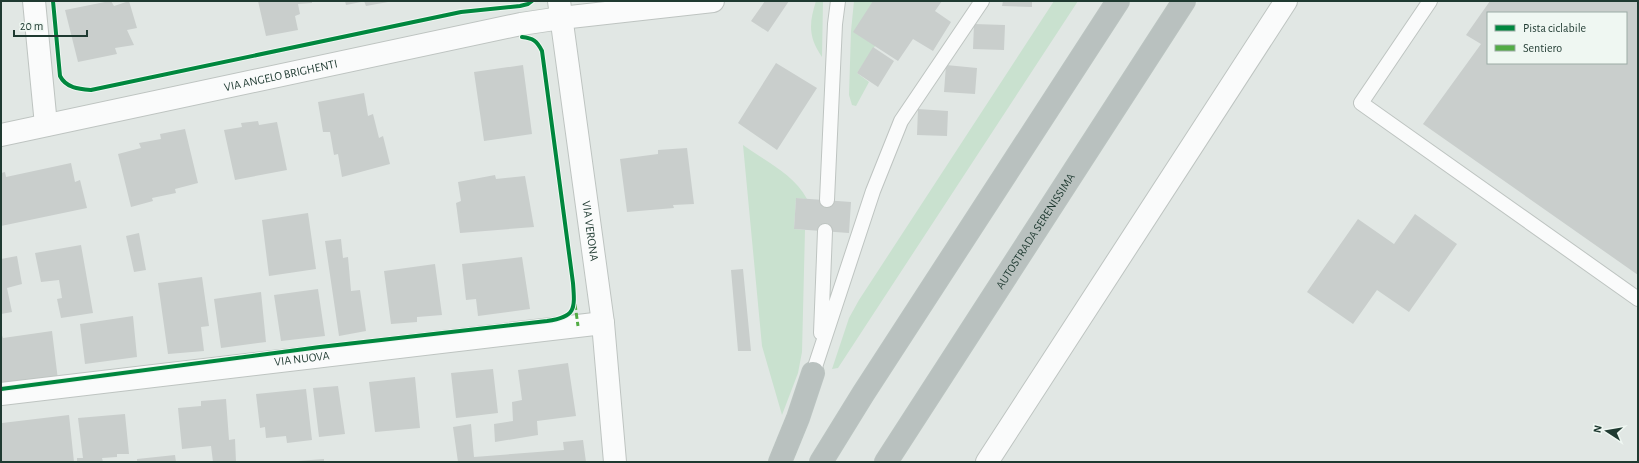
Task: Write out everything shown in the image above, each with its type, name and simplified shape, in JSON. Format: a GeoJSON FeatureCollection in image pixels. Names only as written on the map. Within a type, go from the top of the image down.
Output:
{"type":"FeatureCollection","features":[{"type":"Feature","properties":{"kind":"highway"},"geometry":{"type":"LineString","coordinates":[[821,462],[863,394],[1118,1]]}},
{"type":"Feature","properties":{"kind":"highway","name":"AUTOSTRADA SERENISSIMA"},"geometry":{"type":"LineString","coordinates":[[886,462],[1184,1]]}},
{"type":"Feature","properties":{"kind":"highway"},"geometry":{"type":"LineString","coordinates":[[780,462],[798,418],[813,373]]}},
{"type":"Feature","properties":{"kind":"street"},"geometry":{"type":"LineString","coordinates":[[34,1],[46,125]]}},
{"type":"Feature","properties":{"kind":"street","name":"VIA ANGELO BRIGHENTI"},"geometry":{"type":"LineString","coordinates":[[1,135],[521,24],[560,9],[713,1]]}},
{"type":"Feature","properties":{"kind":"street"},"geometry":{"type":"LineString","coordinates":[[987,462],[1286,1]]}},
{"type":"Feature","properties":{"kind":"street","name":"VIA VERONA"},"geometry":{"type":"LineString","coordinates":[[560,9],[603,323],[615,462]]}},
{"type":"Feature","properties":{"kind":"street","name":"VIA NUOVA"},"geometry":{"type":"LineString","coordinates":[[1,394],[603,323]]}},
{"type":"Feature","properties":{"kind":"lane"},"geometry":{"type":"LineString","coordinates":[[827,200],[835,24],[838,1]]}},
{"type":"Feature","properties":{"kind":"lane"},"geometry":{"type":"LineString","coordinates":[[813,373],[873,191],[901,121],[982,1]]}},
{"type":"Feature","properties":{"kind":"lane"},"geometry":{"type":"LineString","coordinates":[[1430,1],[1361,103],[1638,299]]}},
{"type":"Feature","properties":{"kind":"lane"},"geometry":{"type":"LineString","coordinates":[[820,350],[825,231]]}},
{"type":"Feature","properties":{"kind":"green space"},"geometry":{"type":"Polygon","coordinates":[[[816,1],[823,1],[822,57],[814,43],[811,30],[812,16],[816,1]]]}},
{"type":"Feature","properties":{"kind":"green space"},"geometry":{"type":"Polygon","coordinates":[[[854,1],[873,1],[875,46],[857,73],[869,82],[856,106],[852,105],[849,95],[851,31],[854,1]]]}},
{"type":"Feature","properties":{"kind":"green space"},"geometry":{"type":"Polygon","coordinates":[[[1054,1],[1078,1],[838,368],[832,369],[849,318],[859,300],[1054,1]]]}},
{"type":"Feature","properties":{"kind":"green space"},"geometry":{"type":"Polygon","coordinates":[[[743,145],[787,175],[795,182],[807,199],[796,198],[794,229],[805,230],[802,352],[798,373],[782,415],[762,346],[743,145]]]}},
{"type":"Feature","properties":{"kind":"building"},"geometry":{"type":"Polygon","coordinates":[[[111,1],[114,6],[129,1],[137,28],[127,30],[134,45],[115,48],[117,54],[78,62],[65,10],[111,1]]]}},
{"type":"Feature","properties":{"kind":"building"},"geometry":{"type":"Polygon","coordinates":[[[258,1],[312,1],[312,3],[298,4],[300,14],[295,16],[298,30],[266,36],[258,1]]]}},
{"type":"Feature","properties":{"kind":"building"},"geometry":{"type":"Polygon","coordinates":[[[345,1],[361,1],[361,2],[346,5],[345,1]]]}},
{"type":"Feature","properties":{"kind":"building"},"geometry":{"type":"Polygon","coordinates":[[[364,1],[388,1],[388,2],[366,6],[364,1]]]}},
{"type":"Feature","properties":{"kind":"building"},"geometry":{"type":"Polygon","coordinates":[[[765,1],[789,1],[768,32],[751,21],[765,1]]]}},
{"type":"Feature","properties":{"kind":"building"},"geometry":{"type":"Polygon","coordinates":[[[873,1],[942,1],[935,11],[951,22],[933,51],[913,39],[898,61],[853,32],[873,1]]]}},
{"type":"Feature","properties":{"kind":"building"},"geometry":{"type":"Polygon","coordinates":[[[1003,1],[1032,1],[1032,7],[1002,6],[1003,1]]]}},
{"type":"Feature","properties":{"kind":"building"},"geometry":{"type":"Polygon","coordinates":[[[1490,1],[1638,1],[1638,275],[1423,124],[1481,44],[1466,35],[1490,1]]]}},
{"type":"Feature","properties":{"kind":"building"},"geometry":{"type":"Polygon","coordinates":[[[974,24],[1005,25],[1004,50],[973,49],[974,24]]]}},
{"type":"Feature","properties":{"kind":"building"},"geometry":{"type":"Polygon","coordinates":[[[873,47],[894,61],[878,87],[857,73],[873,47]]]}},
{"type":"Feature","properties":{"kind":"building"},"geometry":{"type":"Polygon","coordinates":[[[776,63],[817,88],[777,150],[738,123],[776,63]]]}},
{"type":"Feature","properties":{"kind":"building"},"geometry":{"type":"Polygon","coordinates":[[[523,65],[532,134],[484,141],[474,72],[523,65]]]}},
{"type":"Feature","properties":{"kind":"building"},"geometry":{"type":"Polygon","coordinates":[[[946,65],[977,68],[975,94],[944,92],[946,65]]]}},
{"type":"Feature","properties":{"kind":"building"},"geometry":{"type":"Polygon","coordinates":[[[364,93],[368,116],[373,114],[379,138],[383,136],[390,164],[342,177],[338,154],[334,155],[330,132],[323,132],[318,102],[364,93]]]}},
{"type":"Feature","properties":{"kind":"building"},"geometry":{"type":"Polygon","coordinates":[[[918,109],[948,111],[947,136],[917,135],[918,109]]]}},
{"type":"Feature","properties":{"kind":"building"},"geometry":{"type":"Polygon","coordinates":[[[258,121],[259,125],[277,122],[287,170],[235,180],[224,130],[242,127],[241,123],[258,121]]]}},
{"type":"Feature","properties":{"kind":"building"},"geometry":{"type":"Polygon","coordinates":[[[185,129],[198,183],[175,189],[176,193],[152,198],[153,201],[131,207],[118,154],[141,148],[139,143],[161,139],[160,134],[185,129]]]}},
{"type":"Feature","properties":{"kind":"building"},"geometry":{"type":"Polygon","coordinates":[[[687,148],[694,204],[673,205],[674,208],[627,212],[620,159],[658,154],[658,150],[687,148]]]}},
{"type":"Feature","properties":{"kind":"building"},"geometry":{"type":"Polygon","coordinates":[[[71,163],[75,182],[80,180],[87,208],[1,226],[1,173],[5,172],[6,177],[71,163]]]}},
{"type":"Feature","properties":{"kind":"building"},"geometry":{"type":"Polygon","coordinates":[[[495,175],[496,179],[525,176],[534,227],[460,233],[456,203],[461,201],[458,182],[495,175]]]}},
{"type":"Feature","properties":{"kind":"building"},"geometry":{"type":"Polygon","coordinates":[[[796,198],[851,202],[849,233],[794,229],[796,198]]]}},
{"type":"Feature","properties":{"kind":"building"},"geometry":{"type":"Polygon","coordinates":[[[308,213],[316,269],[269,276],[262,220],[308,213]]]}},
{"type":"Feature","properties":{"kind":"building"},"geometry":{"type":"Polygon","coordinates":[[[1415,214],[1457,244],[1409,312],[1377,290],[1353,324],[1307,292],[1358,219],[1394,244],[1415,214]]]}},
{"type":"Feature","properties":{"kind":"building"},"geometry":{"type":"Polygon","coordinates":[[[139,233],[146,270],[134,272],[126,236],[139,233]]]}},
{"type":"Feature","properties":{"kind":"building"},"geometry":{"type":"Polygon","coordinates":[[[341,239],[343,258],[348,257],[351,291],[360,290],[366,331],[339,336],[325,241],[341,239]]]}},
{"type":"Feature","properties":{"kind":"building"},"geometry":{"type":"Polygon","coordinates":[[[81,245],[93,313],[61,318],[57,299],[62,298],[59,280],[41,282],[35,253],[81,245]]]}},
{"type":"Feature","properties":{"kind":"building"},"geometry":{"type":"Polygon","coordinates":[[[17,256],[22,284],[7,288],[12,312],[1,314],[1,259],[17,256]]]}},
{"type":"Feature","properties":{"kind":"building"},"geometry":{"type":"Polygon","coordinates":[[[522,257],[530,309],[478,316],[476,299],[466,300],[462,264],[522,257]]]}},
{"type":"Feature","properties":{"kind":"building"},"geometry":{"type":"Polygon","coordinates":[[[435,264],[442,315],[417,317],[417,322],[391,324],[384,271],[435,264]]]}},
{"type":"Feature","properties":{"kind":"building"},"geometry":{"type":"Polygon","coordinates":[[[743,269],[751,351],[738,351],[731,270],[743,269]]]}},
{"type":"Feature","properties":{"kind":"building"},"geometry":{"type":"Polygon","coordinates":[[[202,277],[209,326],[201,327],[204,351],[168,354],[158,283],[202,277]]]}},
{"type":"Feature","properties":{"kind":"building"},"geometry":{"type":"Polygon","coordinates":[[[318,289],[325,336],[281,341],[274,295],[318,289]]]}},
{"type":"Feature","properties":{"kind":"building"},"geometry":{"type":"Polygon","coordinates":[[[261,292],[266,342],[221,348],[214,299],[261,292]]]}},
{"type":"Feature","properties":{"kind":"building"},"geometry":{"type":"Polygon","coordinates":[[[133,316],[137,357],[85,364],[80,324],[133,316]]]}},
{"type":"Feature","properties":{"kind":"building"},"geometry":{"type":"Polygon","coordinates":[[[52,331],[58,380],[1,386],[1,333],[3,338],[52,331]]]}},
{"type":"Feature","properties":{"kind":"building"},"geometry":{"type":"Polygon","coordinates":[[[568,363],[576,416],[537,421],[538,435],[495,442],[494,424],[513,421],[512,402],[522,400],[518,370],[568,363]]]}},
{"type":"Feature","properties":{"kind":"building"},"geometry":{"type":"Polygon","coordinates":[[[493,369],[498,413],[456,418],[451,373],[493,369]]]}},
{"type":"Feature","properties":{"kind":"building"},"geometry":{"type":"Polygon","coordinates":[[[415,377],[420,428],[375,432],[369,382],[415,377]]]}},
{"type":"Feature","properties":{"kind":"building"},"geometry":{"type":"Polygon","coordinates":[[[338,386],[345,434],[319,437],[313,388],[338,386]]]}},
{"type":"Feature","properties":{"kind":"building"},"geometry":{"type":"Polygon","coordinates":[[[306,389],[312,440],[287,443],[286,436],[266,438],[265,427],[260,428],[256,394],[306,389]]]}},
{"type":"Feature","properties":{"kind":"building"},"geometry":{"type":"Polygon","coordinates":[[[226,399],[229,440],[235,439],[236,462],[213,462],[211,446],[182,449],[178,408],[201,406],[201,401],[226,399]]]}},
{"type":"Feature","properties":{"kind":"building"},"geometry":{"type":"Polygon","coordinates":[[[125,414],[129,454],[117,454],[117,457],[102,458],[103,462],[77,462],[77,458],[83,458],[78,418],[125,414]]]}},
{"type":"Feature","properties":{"kind":"building"},"geometry":{"type":"Polygon","coordinates":[[[69,415],[74,462],[1,462],[2,423],[69,415]]]}},
{"type":"Feature","properties":{"kind":"building"},"geometry":{"type":"Polygon","coordinates":[[[471,424],[474,457],[564,450],[563,442],[583,440],[586,462],[458,462],[453,427],[471,424]]]}},
{"type":"Feature","properties":{"kind":"building"},"geometry":{"type":"Polygon","coordinates":[[[175,455],[176,462],[137,462],[137,459],[175,455]]]}},
{"type":"Feature","properties":{"kind":"building"},"geometry":{"type":"Polygon","coordinates":[[[324,459],[324,462],[298,462],[298,461],[324,459]]]}},
{"type":"Feature","properties":{"kind":"marked path"},"geometry":{"type":"LineString","coordinates":[[575,304],[578,326]]}},
{"type":"Feature","properties":{"kind":"cycle path"},"geometry":{"type":"LineString","coordinates":[[53,1],[60,76],[69,85],[91,90],[461,12],[520,6],[528,4],[532,1]]}},
{"type":"Feature","properties":{"kind":"cycle path"},"geometry":{"type":"LineString","coordinates":[[1,389],[320,347],[547,321],[564,317],[572,310],[574,299],[573,283],[542,51],[534,41],[529,38],[522,37]]}}]}
